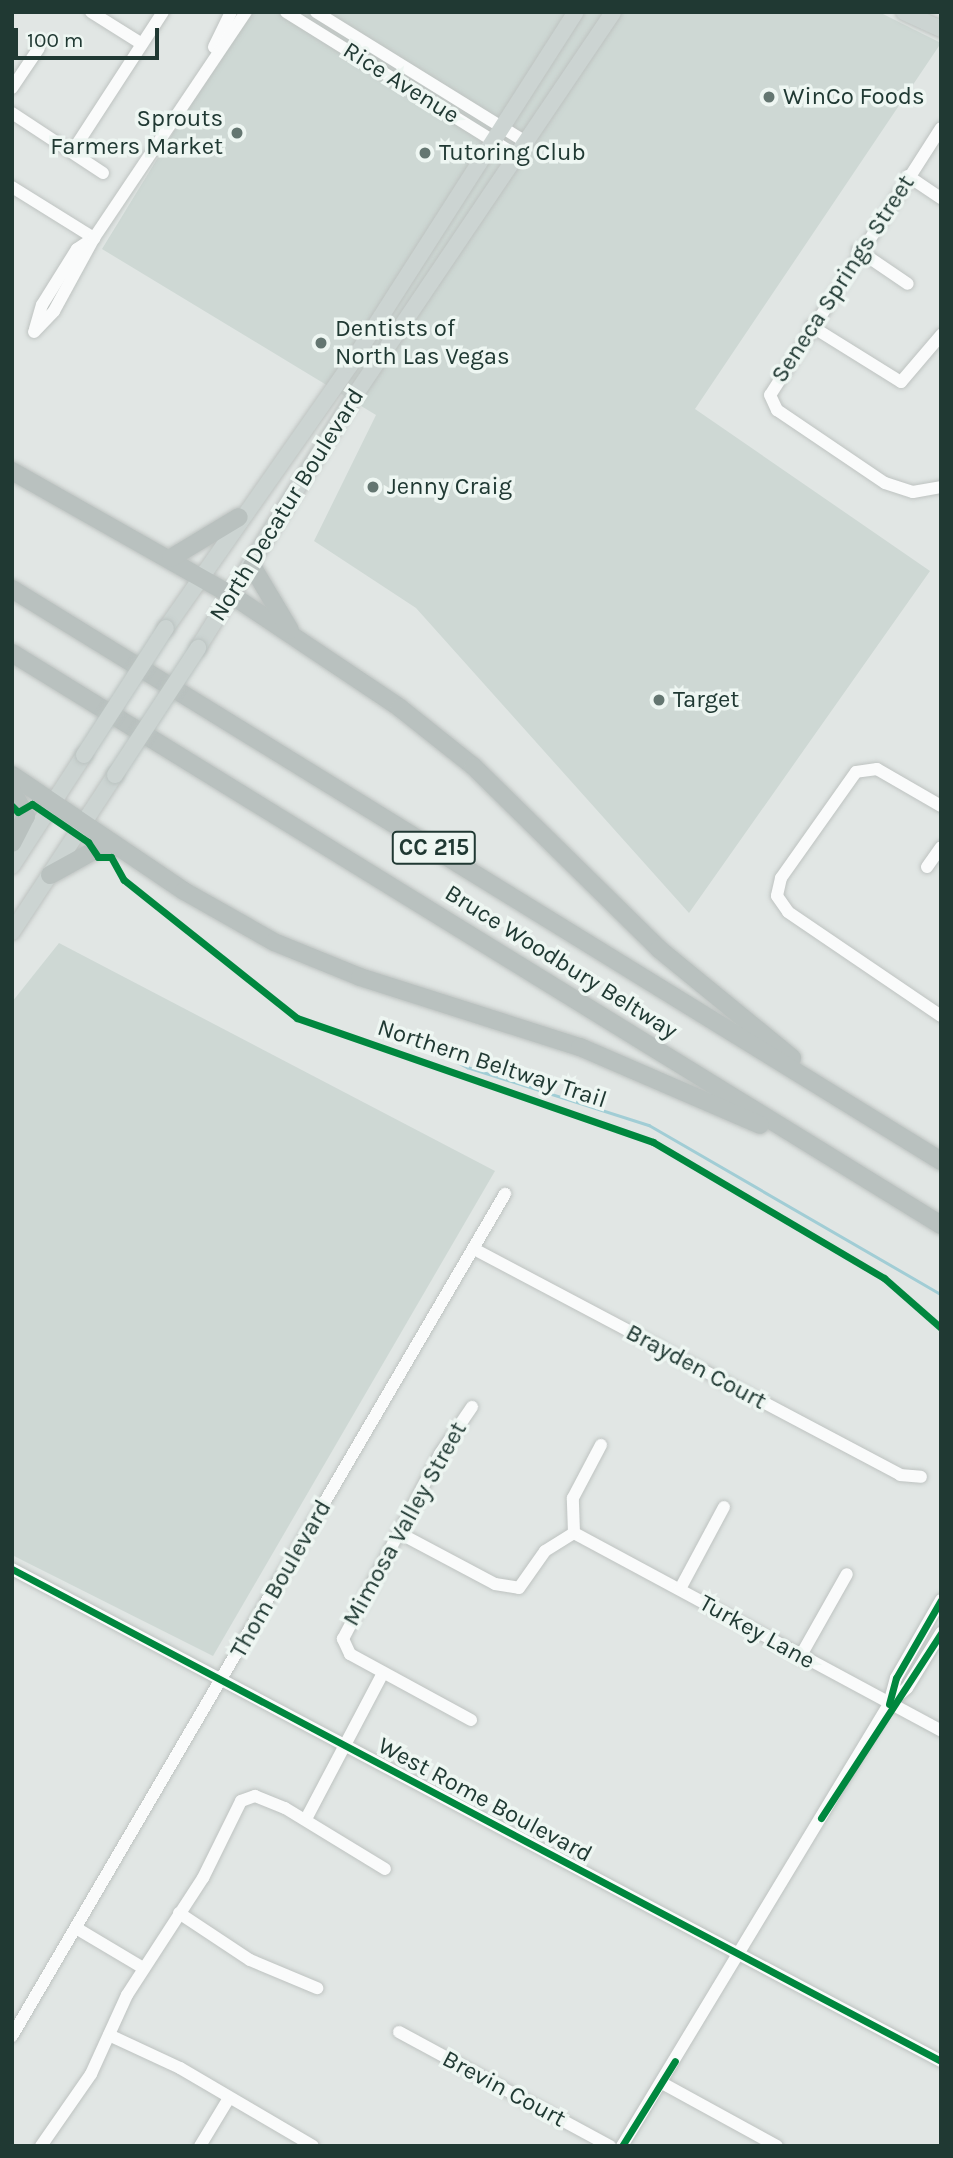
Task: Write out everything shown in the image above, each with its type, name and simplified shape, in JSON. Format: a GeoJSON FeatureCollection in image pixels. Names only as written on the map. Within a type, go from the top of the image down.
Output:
{"type":"FeatureCollection","features":[{"type":"Feature","properties":{"kind":"highway"},"geometry":{"type":"LineString","coordinates":[[12,471],[171,558],[233,596],[294,635],[457,751],[659,949],[855,1108]]}},
{"type":"Feature","properties":{"kind":"highway"},"geometry":{"type":"LineString","coordinates":[[171,558],[239,517]]}},
{"type":"Feature","properties":{"kind":"highway"},"geometry":{"type":"LineString","coordinates":[[252,566],[294,635]]}},
{"type":"Feature","properties":{"kind":"highway","name":"Bruce Woodbury Beltway"},"geometry":{"type":"LineString","coordinates":[[12,589],[941,1161]]}},
{"type":"Feature","properties":{"kind":"highway","name":"Bruce Woodbury Beltway"},"geometry":{"type":"LineString","coordinates":[[12,653],[941,1225]]}},
{"type":"Feature","properties":{"kind":"highway"},"geometry":{"type":"LineString","coordinates":[[12,775],[82,825],[205,905],[293,951],[630,1066],[851,1170]]}},
{"type":"Feature","properties":{"kind":"highway"},"geometry":{"type":"LineString","coordinates":[[12,791],[26,816],[12,843]]}},
{"type":"Feature","properties":{"kind":"highway"},"geometry":{"type":"LineString","coordinates":[[50,875],[99,848],[118,848]]}},
{"type":"Feature","properties":{"kind":"main road","name":"North Decatur Boulevard"},"geometry":{"type":"LineString","coordinates":[[12,866],[239,517],[335,387],[576,12]]}},
{"type":"Feature","properties":{"kind":"main road","name":"North Decatur Boulevard"},"geometry":{"type":"LineString","coordinates":[[12,932],[233,596],[343,413],[613,12]]}},
{"type":"Feature","properties":{"kind":"main road"},"geometry":{"type":"LineString","coordinates":[[904,12],[938,25]]}},
{"type":"Feature","properties":{"kind":"street"},"geometry":{"type":"LineString","coordinates":[[91,12],[142,44]]}},
{"type":"Feature","properties":{"kind":"street"},"geometry":{"type":"LineString","coordinates":[[72,152],[163,12]]}},
{"type":"Feature","properties":{"kind":"street"},"geometry":{"type":"LineString","coordinates":[[202,70],[230,12]]}},
{"type":"Feature","properties":{"kind":"street"},"geometry":{"type":"LineString","coordinates":[[94,238],[77,249],[56,282],[34,332],[54,311],[94,238],[202,70],[246,12]]}},
{"type":"Feature","properties":{"kind":"street","name":"Rice Avenue"},"geometry":{"type":"LineString","coordinates":[[286,12],[393,78],[498,133]]}},
{"type":"Feature","properties":{"kind":"street"},"geometry":{"type":"LineString","coordinates":[[300,12],[329,39]]}},
{"type":"Feature","properties":{"kind":"street","name":"Rice Avenue"},"geometry":{"type":"LineString","coordinates":[[316,12],[400,65],[521,148]]}},
{"type":"Feature","properties":{"kind":"street"},"geometry":{"type":"LineString","coordinates":[[12,88],[39,48]]}},
{"type":"Feature","properties":{"kind":"street"},"geometry":{"type":"LineString","coordinates":[[393,78],[400,65]]}},
{"type":"Feature","properties":{"kind":"street"},"geometry":{"type":"LineString","coordinates":[[12,113],[103,173]]}},
{"type":"Feature","properties":{"kind":"street","name":"Seneca Springs Street"},"geometry":{"type":"LineString","coordinates":[[934,489],[885,483],[777,410],[770,395],[858,250],[941,128]]}},
{"type":"Feature","properties":{"kind":"street"},"geometry":{"type":"LineString","coordinates":[[908,176],[941,198]]}},
{"type":"Feature","properties":{"kind":"street"},"geometry":{"type":"LineString","coordinates":[[12,187],[94,238]]}},
{"type":"Feature","properties":{"kind":"street"},"geometry":{"type":"LineString","coordinates":[[858,250],[908,284]]}},
{"type":"Feature","properties":{"kind":"street"},"geometry":{"type":"LineString","coordinates":[[811,326],[901,382],[941,335]]}},
{"type":"Feature","properties":{"kind":"street"},"geometry":{"type":"LineString","coordinates":[[941,806],[866,767],[856,772],[789,867],[777,896],[788,912],[941,1016]]}},
{"type":"Feature","properties":{"kind":"street"},"geometry":{"type":"LineString","coordinates":[[927,867],[941,847]]}},
{"type":"Feature","properties":{"kind":"street","name":"Thom Boulevard"},"geometry":{"type":"LineString","coordinates":[[12,2036],[505,1194]]}},
{"type":"Feature","properties":{"kind":"street","name":"Brayden Court"},"geometry":{"type":"LineString","coordinates":[[474,1249],[900,1475],[921,1477]]}},
{"type":"Feature","properties":{"kind":"street","name":"Mimosa Valley Street"},"geometry":{"type":"LineString","coordinates":[[383,1673],[344,1644],[350,1617],[401,1534],[440,1454],[472,1407]]}},
{"type":"Feature","properties":{"kind":"street"},"geometry":{"type":"LineString","coordinates":[[401,1534],[495,1584],[519,1588],[545,1551],[574,1533],[573,1498],[601,1445]]}},
{"type":"Feature","properties":{"kind":"street"},"geometry":{"type":"LineString","coordinates":[[680,1589],[724,1507]]}},
{"type":"Feature","properties":{"kind":"street","name":"Turkey Lane"},"geometry":{"type":"LineString","coordinates":[[574,1533],[941,1731]]}},
{"type":"Feature","properties":{"kind":"street","name":"West Rome Boulevard"},"geometry":{"type":"LineString","coordinates":[[12,1569],[941,2061]]}},
{"type":"Feature","properties":{"kind":"street"},"geometry":{"type":"LineString","coordinates":[[800,1657],[847,1574]]}},
{"type":"Feature","properties":{"kind":"street"},"geometry":{"type":"LineString","coordinates":[[622,2146],[740,1955],[889,1704],[896,1678],[941,1600]]}},
{"type":"Feature","properties":{"kind":"street"},"geometry":{"type":"LineString","coordinates":[[889,1704],[907,1688],[941,1633]]}},
{"type":"Feature","properties":{"kind":"street"},"geometry":{"type":"LineString","coordinates":[[306,1819],[383,1673],[471,1720]]}},
{"type":"Feature","properties":{"kind":"street"},"geometry":{"type":"LineString","coordinates":[[41,2146],[69,2110],[143,1968],[249,1797],[306,1819],[386,1869]]}},
{"type":"Feature","properties":{"kind":"street"},"geometry":{"type":"LineString","coordinates":[[179,1913],[235,1951],[317,1988]]}},
{"type":"Feature","properties":{"kind":"street"},"geometry":{"type":"LineString","coordinates":[[76,1928],[143,1968]]}},
{"type":"Feature","properties":{"kind":"street","name":"Brevin Court"},"geometry":{"type":"LineString","coordinates":[[398,2032],[610,2146]]}},
{"type":"Feature","properties":{"kind":"street"},"geometry":{"type":"LineString","coordinates":[[109,2035],[313,2146]]}},
{"type":"Feature","properties":{"kind":"street"},"geometry":{"type":"LineString","coordinates":[[662,2082],[777,2146]]}},
{"type":"Feature","properties":{"kind":"street"},"geometry":{"type":"LineString","coordinates":[[200,2146],[229,2098]]}},
{"type":"Feature","properties":{"kind":"shaded area"},"geometry":{"type":"Polygon","coordinates":[[[247,12],[879,12],[941,43],[695,409],[930,571],[689,913],[416,608],[314,541],[376,415],[102,249],[247,12]]]}},
{"type":"Feature","properties":{"kind":"shaded area"},"geometry":{"type":"Polygon","coordinates":[[[59,943],[495,1171],[213,1656],[12,1555],[12,1002],[59,943]]]}},
{"type":"Feature","properties":{"kind":"waterway"},"geometry":{"type":"LineString","coordinates":[[408,1036],[467,1067],[649,1125],[941,1294]]}},
{"type":"Feature","properties":{"kind":"cycle path","name":"Northern Beltway Trail"},"geometry":{"type":"LineString","coordinates":[[12,806],[18,812],[32,804],[88,842],[98,857],[111,857],[124,880],[297,1018],[653,1142],[884,1278],[941,1328]]}},
{"type":"Feature","properties":{"kind":"cycle path"},"geometry":{"type":"LineString","coordinates":[[12,1569],[941,2061]]}},
{"type":"Feature","properties":{"kind":"cycle path"},"geometry":{"type":"LineString","coordinates":[[889,1704],[896,1678],[941,1600]]}},
{"type":"Feature","properties":{"kind":"cycle path"},"geometry":{"type":"LineString","coordinates":[[821,1818],[941,1633]]}},
{"type":"Feature","properties":{"kind":"cycle path"},"geometry":{"type":"LineString","coordinates":[[622,2146],[675,2061]]}},
{"type":"Feature","properties":{"kind":"place","name":"WinCo Foods"},"geometry":{"type":"Point","coordinates":[769,97]}},
{"type":"Feature","properties":{"kind":"place","name":"Sprouts Farmers Market"},"geometry":{"type":"Point","coordinates":[237,133]}},
{"type":"Feature","properties":{"kind":"place","name":"Tutoring Club"},"geometry":{"type":"Point","coordinates":[425,153]}},
{"type":"Feature","properties":{"kind":"place","name":"Dentists of North Las Vegas"},"geometry":{"type":"Point","coordinates":[321,343]}},
{"type":"Feature","properties":{"kind":"place","name":"Jenny Craig"},"geometry":{"type":"Point","coordinates":[373,487]}},
{"type":"Feature","properties":{"kind":"place","name":"Target"},"geometry":{"type":"Point","coordinates":[659,700]}}]}
